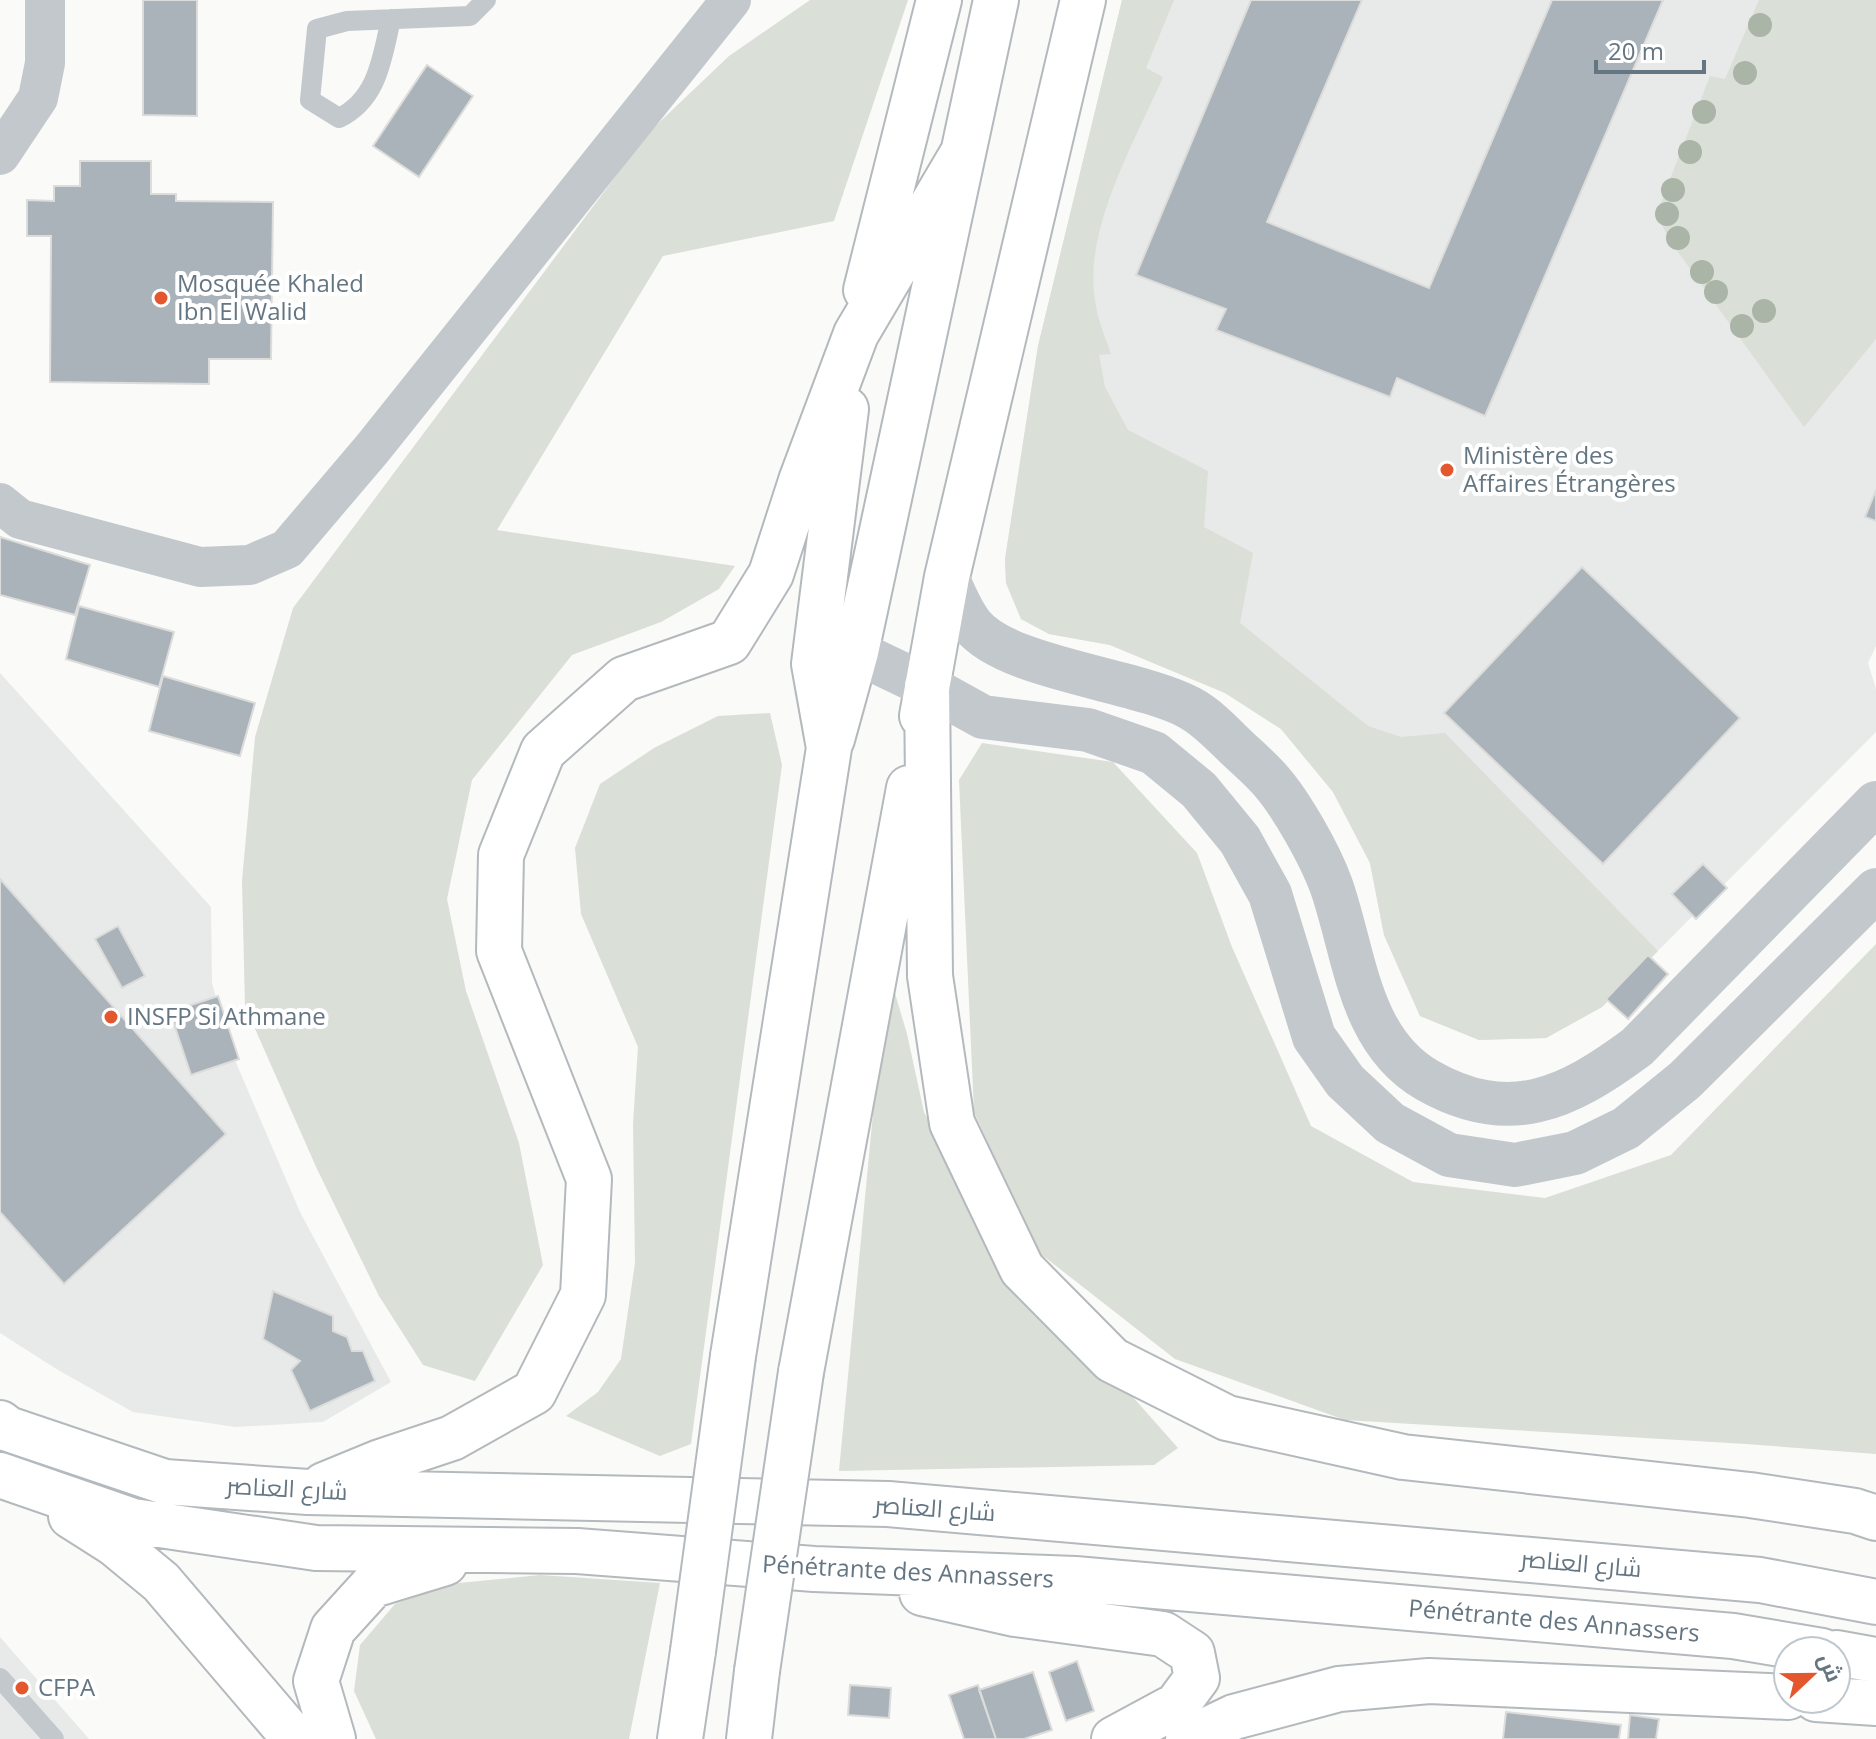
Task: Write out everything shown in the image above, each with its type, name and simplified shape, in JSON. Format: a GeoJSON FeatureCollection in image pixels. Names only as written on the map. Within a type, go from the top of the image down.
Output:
{"type":"FeatureCollection","features":[{"type":"Feature","properties":{"kind":"highway"},"geometry":{"type":"LineString","coordinates":[[308,1492],[380,1462],[452,1438],[534,1392],[583,1295],[589,1179],[499,951],[501,855],[543,751],[624,679],[729,642],[771,574],[801,481],[856,334],[939,0]]}},
{"type":"Feature","properties":{"kind":"highway"},"geometry":{"type":"LineString","coordinates":[[680,1739],[733,1356],[829,748],[856,652],[996,0]]}},
{"type":"Feature","properties":{"kind":"highway"},"geometry":{"type":"LineString","coordinates":[[749,1739],[801,1372],[947,577],[1079,10]]}},
{"type":"Feature","properties":{"kind":"highway"},"geometry":{"type":"LineString","coordinates":[[829,748],[814,664],[856,334],[961,156]]}},
{"type":"Feature","properties":{"kind":"highway"},"geometry":{"type":"LineString","coordinates":[[927,686],[930,976],[952,1123],[1022,1269],[1112,1360],[1227,1418],[1403,1457],[1750,1495],[1855,1511],[1876,1518]]}},
{"type":"Feature","properties":{"kind":"highway","name":"شارع العناصر"},"geometry":{"type":"LineString","coordinates":[[0,1423],[8,1429],[165,1482],[308,1492],[888,1504],[1760,1580],[1876,1602]]}},
{"type":"Feature","properties":{"kind":"highway"},"geometry":{"type":"LineString","coordinates":[[8,1478],[115,1544],[161,1582],[295,1739]]}},
{"type":"Feature","properties":{"kind":"highway","name":"Pénétrante des Annassers"},"geometry":{"type":"LineString","coordinates":[[8,1478],[133,1521],[316,1548],[577,1551],[814,1569],[1075,1579],[1733,1636],[1772,1643]]}},
{"type":"Feature","properties":{"kind":"highway"},"geometry":{"type":"LineString","coordinates":[[333,1739],[316,1681],[333,1629],[373,1585],[483,1551]]}},
{"type":"Feature","properties":{"kind":"highway"},"geometry":{"type":"LineString","coordinates":[[814,1569],[1015,1614],[1163,1634],[1192,1653],[1197,1678],[1177,1705],[1114,1739]]}},
{"type":"Feature","properties":{"kind":"highway"},"geometry":{"type":"LineString","coordinates":[[692,1739],[693,1651]]}},
{"type":"Feature","properties":{"kind":"highway"},"geometry":{"type":"LineString","coordinates":[[1852,1656],[1876,1660]]}},
{"type":"Feature","properties":{"kind":"highway"},"geometry":{"type":"LineString","coordinates":[[1188,1739],[1234,1717],[1339,1689],[1429,1681],[1772,1696]]}},
{"type":"Feature","properties":{"kind":"highway"},"geometry":{"type":"LineString","coordinates":[[1852,1701],[1876,1703]]}},
{"type":"Feature","properties":{"kind":"street"},"geometry":{"type":"LineString","coordinates":[[6,139],[38,98],[45,63],[45,0]]}},
{"type":"Feature","properties":{"kind":"street"},"geometry":{"type":"LineString","coordinates":[[0,503],[20,519],[200,567],[250,565],[287,549],[372,449],[731,0]]}},
{"type":"Feature","properties":{"kind":"street"},"geometry":{"type":"LineString","coordinates":[[947,577],[973,627],[1010,652],[1191,708],[1222,733],[1272,782],[1306,834],[1330,883],[1365,1005],[1389,1048],[1425,1079],[1471,1101],[1513,1106],[1558,1095],[1596,1078],[1627,1055],[1876,803]]}},
{"type":"Feature","properties":{"kind":"street"},"geometry":{"type":"LineString","coordinates":[[856,652],[983,717],[1088,730],[1154,753],[1199,790],[1240,840],[1270,894],[1314,1037],[1345,1081],[1390,1123],[1449,1155],[1515,1165],[1575,1153],[1626,1128],[1685,1080],[1876,890]]}},
{"type":"Feature","properties":{"kind":"lane"},"geometry":{"type":"LineString","coordinates":[[391,19],[377,78],[356,110],[339,118],[310,100],[317,29],[347,21],[391,19],[470,16],[486,0]]}},
{"type":"Feature","properties":{"kind":"lane"},"geometry":{"type":"LineString","coordinates":[[0,1678],[54,1739]]}},
{"type":"Feature","properties":{"kind":"shaded area"},"geometry":{"type":"Polygon","coordinates":[[[810,0],[908,0],[834,221],[663,256],[497,530],[735,566],[719,589],[661,622],[572,655],[472,780],[447,899],[466,991],[519,1143],[543,1265],[475,1381],[423,1365],[379,1296],[317,1169],[245,1006],[242,881],[255,737],[293,608],[648,133],[729,56],[810,0]]]}},
{"type":"Feature","properties":{"kind":"shaded area","name":"Ministère des Affaires Étrangères"},"geometry":{"type":"Polygon","coordinates":[[[1122,0],[1876,0],[1876,646],[1868,663],[1876,689],[1876,732],[1602,1007],[1546,1038],[1479,1040],[1420,1016],[1384,935],[1370,863],[1333,792],[1281,729],[1225,693],[1110,645],[1049,634],[1021,619],[1006,583],[1005,559],[1038,346],[1122,0]]]}},
{"type":"Feature","properties":{"kind":"shaded area"},"geometry":{"type":"Polygon","coordinates":[[[1122,0],[1174,0],[1146,68],[1163,77],[1114,186],[1097,245],[1093,273],[1095,300],[1111,354],[1099,355],[1105,387],[1128,430],[1208,471],[1204,527],[1253,553],[1240,623],[1368,726],[1401,737],[1445,733],[1658,951],[1602,1007],[1546,1038],[1479,1040],[1420,1016],[1384,935],[1370,863],[1333,792],[1281,729],[1225,693],[1110,645],[1049,634],[1021,619],[1006,583],[1005,559],[1038,346],[1122,0]]]}},
{"type":"Feature","properties":{"kind":"shaded area"},"geometry":{"type":"Polygon","coordinates":[[[1759,0],[1876,0],[1876,339],[1804,427],[1668,238],[1660,220],[1660,205],[1710,76],[1725,79],[1759,0]]]}},
{"type":"Feature","properties":{"kind":"shaded area","name":"INSFP Si Athmane"},"geometry":{"type":"Polygon","coordinates":[[[0,673],[211,907],[212,983],[231,1051],[300,1212],[391,1382],[323,1422],[236,1427],[133,1412],[0,1333],[0,673]]]}},
{"type":"Feature","properties":{"kind":"shaded area"},"geometry":{"type":"Polygon","coordinates":[[[770,713],[782,765],[691,1444],[660,1456],[566,1416],[598,1392],[621,1359],[635,1263],[633,1124],[638,1047],[581,914],[575,848],[600,784],[654,748],[718,716],[770,713]]]}},
{"type":"Feature","properties":{"kind":"shaded area"},"geometry":{"type":"Polygon","coordinates":[[[982,743],[1113,762],[1197,853],[1232,947],[1311,1126],[1413,1182],[1545,1198],[1671,1155],[1876,944],[1876,1454],[1345,1420],[1175,1359],[1037,1251],[974,1112],[959,780],[982,743]]]}},
{"type":"Feature","properties":{"kind":"shaded area"},"geometry":{"type":"Polygon","coordinates":[[[887,966],[907,1034],[924,1112],[1012,1287],[1124,1387],[1178,1448],[1154,1465],[839,1471],[887,966]]]}},
{"type":"Feature","properties":{"kind":"shaded area"},"geometry":{"type":"Polygon","coordinates":[[[540,1575],[660,1583],[629,1739],[376,1739],[354,1691],[360,1645],[395,1604],[449,1584],[540,1575]]]}},
{"type":"Feature","properties":{"kind":"shaded area","name":"CFPA"},"geometry":{"type":"Polygon","coordinates":[[[0,1637],[89,1739],[0,1739],[0,1637]]]}},
{"type":"Feature","properties":{"kind":"building"},"geometry":{"type":"Polygon","coordinates":[[[143,0],[197,0],[197,116],[143,115],[143,0]]]}},
{"type":"Feature","properties":{"kind":"building"},"geometry":{"type":"Polygon","coordinates":[[[1251,0],[1362,0],[1267,222],[1429,288],[1552,0],[1663,0],[1485,416],[1397,378],[1390,397],[1216,330],[1226,309],[1136,275],[1251,0]]]}},
{"type":"Feature","properties":{"kind":"building"},"geometry":{"type":"Polygon","coordinates":[[[427,65],[473,96],[419,177],[373,146],[427,65]]]}},
{"type":"Feature","properties":{"kind":"building","name":"Mosquée Khaled Ibn El Walid"},"geometry":{"type":"Polygon","coordinates":[[[80,161],[151,161],[151,194],[176,194],[176,201],[273,202],[271,359],[209,359],[209,384],[50,382],[51,236],[27,236],[27,200],[54,201],[54,186],[80,186],[80,161]]]}},
{"type":"Feature","properties":{"kind":"building"},"geometry":{"type":"Polygon","coordinates":[[[1876,490],[1876,521],[1865,517],[1876,490]]]}},
{"type":"Feature","properties":{"kind":"building"},"geometry":{"type":"Polygon","coordinates":[[[0,537],[90,565],[75,615],[0,595],[0,537]]]}},
{"type":"Feature","properties":{"kind":"building"},"geometry":{"type":"Polygon","coordinates":[[[1582,567],[1740,718],[1603,864],[1444,713],[1582,567]]]}},
{"type":"Feature","properties":{"kind":"building"},"geometry":{"type":"Polygon","coordinates":[[[79,606],[174,632],[159,687],[66,659],[79,606]]]}},
{"type":"Feature","properties":{"kind":"building"},"geometry":{"type":"Polygon","coordinates":[[[163,676],[255,703],[240,756],[149,731],[163,676]]]}},
{"type":"Feature","properties":{"kind":"building"},"geometry":{"type":"Polygon","coordinates":[[[1703,864],[1727,888],[1696,919],[1672,894],[1703,864]]]}},
{"type":"Feature","properties":{"kind":"building"},"geometry":{"type":"Polygon","coordinates":[[[0,879],[226,1134],[64,1284],[0,1212],[0,879]]]}},
{"type":"Feature","properties":{"kind":"building"},"geometry":{"type":"Polygon","coordinates":[[[118,926],[145,976],[122,988],[95,939],[118,926]]]}},
{"type":"Feature","properties":{"kind":"building"},"geometry":{"type":"Polygon","coordinates":[[[1648,955],[1668,974],[1628,1019],[1606,999],[1648,955]]]}},
{"type":"Feature","properties":{"kind":"building"},"geometry":{"type":"Polygon","coordinates":[[[218,996],[239,1059],[191,1075],[170,1012],[218,996]]]}},
{"type":"Feature","properties":{"kind":"building"},"geometry":{"type":"Polygon","coordinates":[[[273,1291],[333,1316],[333,1331],[347,1337],[352,1351],[363,1351],[375,1381],[310,1411],[291,1370],[300,1361],[263,1339],[273,1291]]]}},
{"type":"Feature","properties":{"kind":"building"},"geometry":{"type":"Polygon","coordinates":[[[1077,1661],[1094,1711],[1066,1721],[1049,1672],[1077,1661]]]}},
{"type":"Feature","properties":{"kind":"building"},"geometry":{"type":"Polygon","coordinates":[[[1033,1672],[1052,1730],[1024,1739],[996,1739],[979,1690],[1033,1672]]]}},
{"type":"Feature","properties":{"kind":"building"},"geometry":{"type":"Polygon","coordinates":[[[850,1685],[891,1688],[889,1718],[848,1715],[850,1685]]]}},
{"type":"Feature","properties":{"kind":"building"},"geometry":{"type":"Polygon","coordinates":[[[978,1685],[996,1739],[964,1739],[949,1695],[978,1685]]]}},
{"type":"Feature","properties":{"kind":"building"},"geometry":{"type":"Polygon","coordinates":[[[1506,1712],[1621,1725],[1619,1739],[1503,1739],[1506,1712]]]}},
{"type":"Feature","properties":{"kind":"building"},"geometry":{"type":"Polygon","coordinates":[[[1630,1715],[1659,1719],[1656,1739],[1628,1739],[1630,1715]]]}},
{"type":"Feature","properties":{"kind":"place","name":"Mosquée Khaled Ibn El Walid"},"geometry":{"type":"Point","coordinates":[161,298]}},
{"type":"Feature","properties":{"kind":"place","name":"Ministère des Affaires Étrangères"},"geometry":{"type":"Point","coordinates":[1447,470]}},
{"type":"Feature","properties":{"kind":"place","name":"INSFP Si Athmane"},"geometry":{"type":"Point","coordinates":[111,1017]}},
{"type":"Feature","properties":{"kind":"place","name":"CFPA"},"geometry":{"type":"Point","coordinates":[22,1688]}}]}
